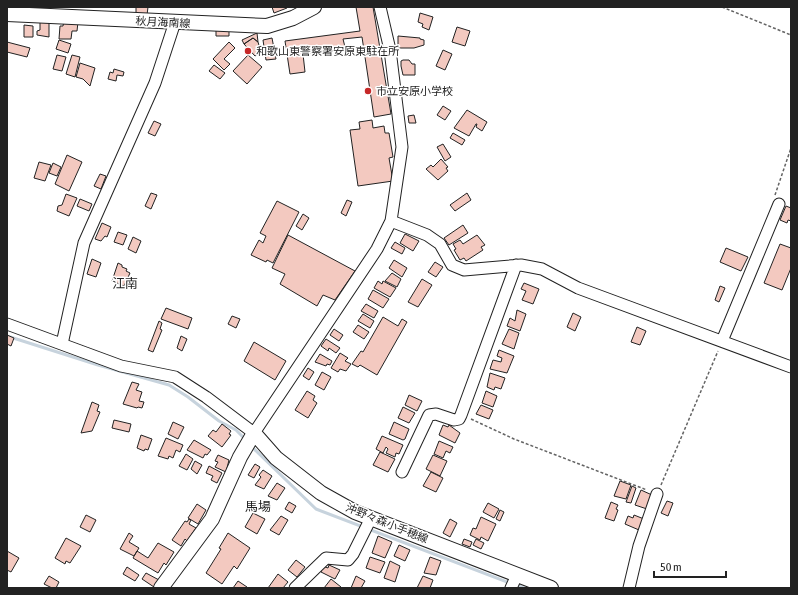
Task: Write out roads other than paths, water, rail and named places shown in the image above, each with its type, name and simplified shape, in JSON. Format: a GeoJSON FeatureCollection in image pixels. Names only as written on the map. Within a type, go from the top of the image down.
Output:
{"type":"FeatureCollection","features":[{"type":"Feature","properties":{"kind":"main road","name":"秋月海南線"},"geometry":{"type":"LineString","coordinates":[[7,14],[267,26],[293,18],[314,7]]}},
{"type":"Feature","properties":{"kind":"main road","name":"沖野々森小手穂線"},"geometry":{"type":"LineString","coordinates":[[254,434],[276,458],[321,493],[355,512],[514,582],[551,588]]}},
{"type":"Feature","properties":{"kind":"main road"},"geometry":{"type":"LineString","coordinates":[[161,588],[212,519],[240,457],[254,434]]}},
{"type":"Feature","properties":{"kind":"street"},"geometry":{"type":"LineString","coordinates":[[7,324],[121,366],[175,377],[206,397],[254,434],[377,249],[390,221],[402,147],[390,50],[380,7]]}},
{"type":"Feature","properties":{"kind":"street"},"geometry":{"type":"LineString","coordinates":[[62,344],[84,243],[155,83],[175,22]]}},
{"type":"Feature","properties":{"kind":"street"},"geometry":{"type":"LineString","coordinates":[[722,342],[779,204]]}},
{"type":"Feature","properties":{"kind":"street"},"geometry":{"type":"LineString","coordinates":[[390,221],[427,235],[440,244],[452,265],[464,270],[516,266],[542,269],[578,288],[791,367]]}},
{"type":"Feature","properties":{"kind":"street"},"geometry":{"type":"LineString","coordinates":[[402,472],[429,415],[436,414],[454,420],[459,419],[516,266]]}},
{"type":"Feature","properties":{"kind":"street"},"geometry":{"type":"LineString","coordinates":[[629,588],[639,546],[657,494]]}},
{"type":"Feature","properties":{"kind":"street"},"geometry":{"type":"LineString","coordinates":[[295,588],[326,558],[348,560],[354,554],[371,518]]}},
{"type":"Feature","properties":{"kind":"waterway"},"geometry":{"type":"LineString","coordinates":[[7,336],[98,365],[169,385],[188,397],[219,421],[236,430],[246,440]]}},
{"type":"Feature","properties":{"kind":"waterway"},"geometry":{"type":"LineString","coordinates":[[251,446],[316,509],[510,583]]}},
{"type":"Feature","properties":{"kind":"waterway"},"geometry":{"type":"LineString","coordinates":[[516,585],[524,588]]}},
{"type":"Feature","properties":{"kind":"place","name":"和歌山東警察署安原東駐在所"},"geometry":{"type":"Point","coordinates":[248,51]}},
{"type":"Feature","properties":{"kind":"place","name":"市立安原小学校"},"geometry":{"type":"Point","coordinates":[368,91]}},
{"type":"Feature","properties":{"kind":"district","name":"江南"},"geometry":{"type":"Point","coordinates":[125,283]}},
{"type":"Feature","properties":{"kind":"district","name":"馬場"},"geometry":{"type":"Point","coordinates":[258,506]}}]}
